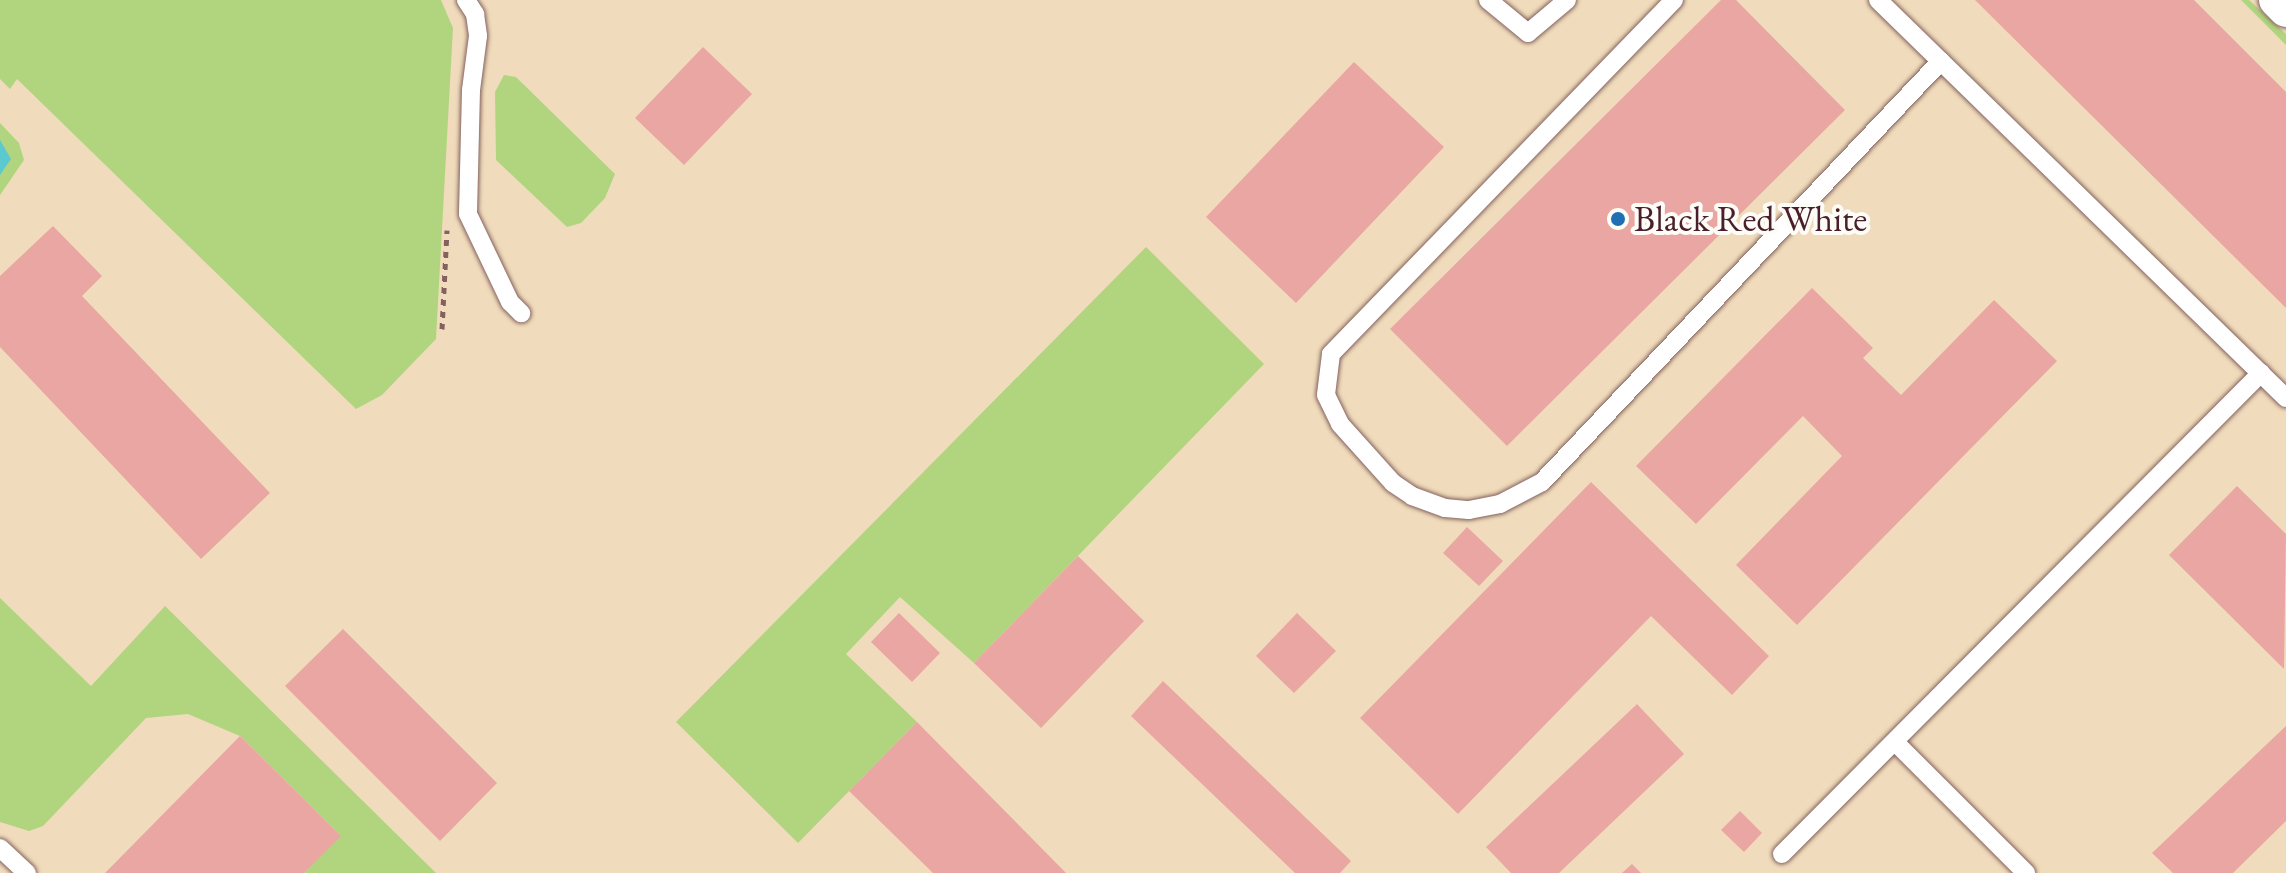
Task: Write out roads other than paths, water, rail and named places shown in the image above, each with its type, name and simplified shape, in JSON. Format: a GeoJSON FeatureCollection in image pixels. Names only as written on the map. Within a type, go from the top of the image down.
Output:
{"type":"FeatureCollection","features":[{"type":"Feature","properties":{"kind":"street"},"geometry":{"type":"LineString","coordinates":[[2276,0],[2286,10]]}},
{"type":"Feature","properties":{"kind":"lane"},"geometry":{"type":"LineString","coordinates":[[466,0],[475,14],[478,36],[471,90],[468,214],[510,302],[521,313]]}},
{"type":"Feature","properties":{"kind":"lane"},"geometry":{"type":"LineString","coordinates":[[1488,0],[1528,33],[1567,0]]}},
{"type":"Feature","properties":{"kind":"lane"},"geometry":{"type":"LineString","coordinates":[[1674,0],[1331,354],[1326,395],[1340,424],[1393,483],[1412,496],[1469,510],[1500,504],[1542,482],[1941,61]]}},
{"type":"Feature","properties":{"kind":"lane"},"geometry":{"type":"LineString","coordinates":[[1878,0],[2286,398]]}},
{"type":"Feature","properties":{"kind":"lane"},"geometry":{"type":"LineString","coordinates":[[1782,854],[1896,743],[2261,373]]}},
{"type":"Feature","properties":{"kind":"lane"},"geometry":{"type":"LineString","coordinates":[[1896,743],[2026,873]]}},
{"type":"Feature","properties":{"kind":"lane"},"geometry":{"type":"LineString","coordinates":[[0,848],[27,873]]}},
{"type":"Feature","properties":{"kind":"water"},"geometry":{"type":"Polygon","coordinates":[[[0,140],[11,159],[0,175],[0,140]]]}},
{"type":"Feature","properties":{"kind":"place","name":"Black Red White"},"geometry":{"type":"Point","coordinates":[1618,219]}}]}
